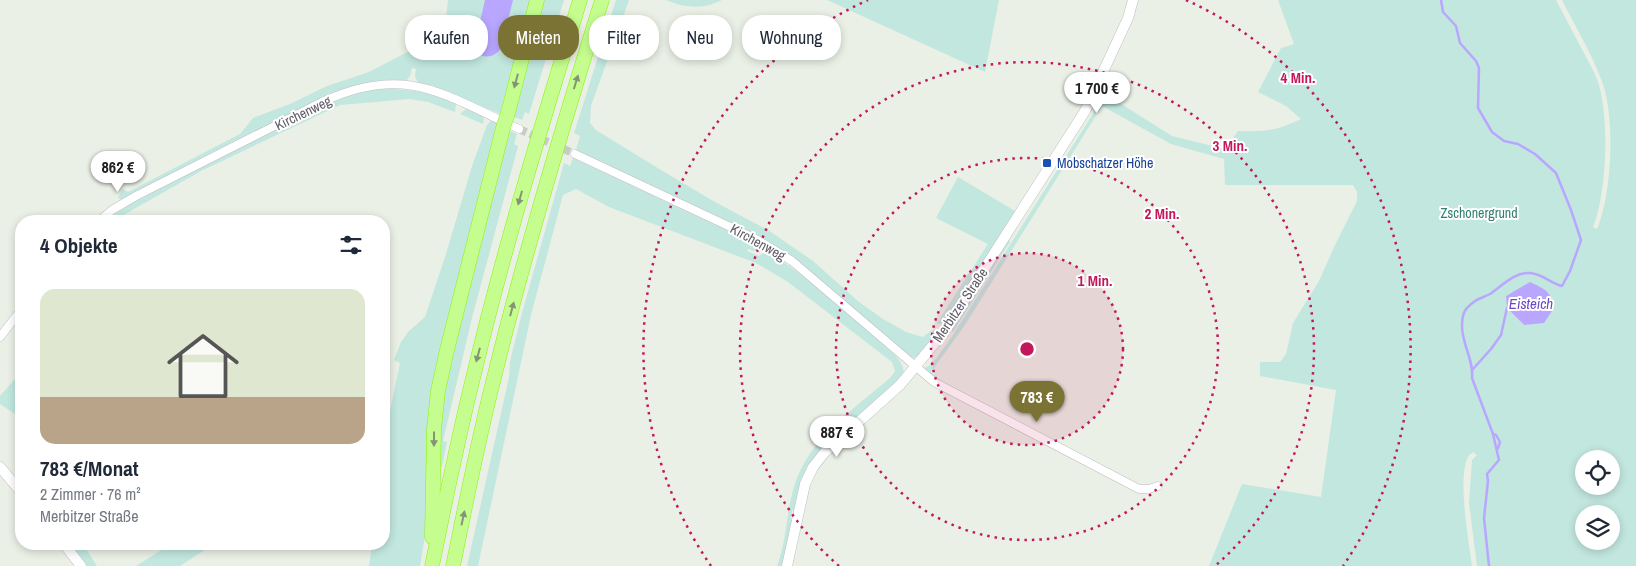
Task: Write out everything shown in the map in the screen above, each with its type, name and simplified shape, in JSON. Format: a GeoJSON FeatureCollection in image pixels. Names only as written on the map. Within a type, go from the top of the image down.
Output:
{"type":"FeatureCollection","features":[{"type":"Feature","properties":{"kind":"highway"},"geometry":{"type":"LineString","coordinates":[[432,566],[434,429],[438,391],[446,350],[537,0]]}},
{"type":"Feature","properties":{"kind":"highway"},"geometry":{"type":"LineString","coordinates":[[432,566],[485,329],[534,151],[580,0]]}},
{"type":"Feature","properties":{"kind":"highway"},"geometry":{"type":"LineString","coordinates":[[453,566],[479,441],[512,309],[553,159],[602,0]]}},
{"type":"Feature","properties":{"kind":"street","name":"Merbitzer Straße"},"geometry":{"type":"LineString","coordinates":[[787,566],[805,484],[813,467],[825,452],[900,385],[944,332],[1085,111],[1128,18],[1133,0]]}},
{"type":"Feature","properties":{"kind":"street","name":"Kirchenweg"},"geometry":{"type":"LineString","coordinates":[[106,215],[136,196],[322,102],[364,87],[389,84],[412,85],[432,90],[457,99],[519,129]]}},
{"type":"Feature","properties":{"kind":"street","name":"Kirchenweg"},"geometry":{"type":"LineString","coordinates":[[575,154],[756,239],[792,261],[916,368]]}},
{"type":"Feature","properties":{"kind":"street"},"geometry":{"type":"LineString","coordinates":[[0,337],[15,318]]}},
{"type":"Feature","properties":{"kind":"street"},"geometry":{"type":"LineString","coordinates":[[916,368],[934,382],[1140,488],[1148,489],[1158,486]]}},
{"type":"Feature","properties":{"kind":"street"},"geometry":{"type":"LineString","coordinates":[[0,466],[15,485]]}},
{"type":"Feature","properties":{"kind":"street"},"geometry":{"type":"LineString","coordinates":[[69,550],[81,566]]}},
{"type":"Feature","properties":{"kind":"green space"},"geometry":{"type":"Polygon","coordinates":[[[448,0],[530,0],[526,15],[498,15],[498,60],[514,60],[500,114],[431,85],[418,83],[415,76],[416,69],[412,68],[410,76],[406,81],[391,80],[365,83],[340,91],[242,138],[125,199],[118,198],[123,189],[128,192],[240,134],[253,118],[290,104],[327,86],[369,72],[405,53],[405,60],[488,60],[488,15],[446,15],[448,0]]]}},
{"type":"Feature","properties":{"kind":"green space"},"geometry":{"type":"Polygon","coordinates":[[[542,0],[564,0],[559,15],[538,15],[542,0]]]}},
{"type":"Feature","properties":{"kind":"green space"},"geometry":{"type":"Polygon","coordinates":[[[616,0],[629,0],[624,15],[611,15],[616,0]]]}},
{"type":"Feature","properties":{"kind":"green space"},"geometry":{"type":"Polygon","coordinates":[[[666,0],[722,0],[701,7],[694,7],[666,0]]]}},
{"type":"Feature","properties":{"kind":"green space"},"geometry":{"type":"Polygon","coordinates":[[[827,0],[999,0],[985,72],[827,0]]]}},
{"type":"Feature","properties":{"kind":"green space","name":"Zschonergrund"},"geometry":{"type":"Polygon","coordinates":[[[1278,0],[1556,0],[1597,79],[1601,94],[1604,112],[1605,153],[1601,195],[1593,227],[1597,229],[1602,214],[1609,176],[1609,113],[1606,94],[1597,69],[1562,0],[1636,0],[1636,566],[1477,566],[1469,503],[1472,460],[1477,455],[1473,452],[1468,457],[1464,480],[1465,510],[1472,566],[1209,566],[1242,484],[1321,497],[1336,390],[1260,376],[1260,362],[1280,362],[1286,354],[1293,323],[1319,281],[1357,201],[1357,192],[1353,185],[1225,185],[1224,159],[1171,144],[1102,106],[965,325],[931,372],[940,380],[963,393],[1114,472],[935,381],[924,370],[924,368],[932,364],[951,338],[1103,98],[1113,103],[1115,100],[1172,136],[1225,149],[1238,131],[1271,130],[1301,119],[1286,106],[1258,92],[1281,48],[1294,44],[1278,0]],[[1530,283],[1506,296],[1507,308],[1524,325],[1544,289],[1530,283]]]}},
{"type":"Feature","properties":{"kind":"green space"},"geometry":{"type":"Polygon","coordinates":[[[546,60],[529,114],[525,112],[522,120],[514,117],[527,61],[546,60]]]}},
{"type":"Feature","properties":{"kind":"green space"},"geometry":{"type":"Polygon","coordinates":[[[597,60],[607,60],[591,106],[590,123],[596,130],[715,202],[768,230],[813,261],[859,302],[883,319],[906,332],[923,337],[932,330],[938,334],[918,358],[908,357],[821,280],[776,246],[576,150],[580,136],[574,133],[597,60]]]}},
{"type":"Feature","properties":{"kind":"green space"},"geometry":{"type":"Polygon","coordinates":[[[396,89],[415,91],[456,103],[455,112],[428,102],[410,99],[340,105],[201,171],[124,215],[114,215],[199,167],[341,98],[364,91],[396,89]]]}},
{"type":"Feature","properties":{"kind":"green space"},"geometry":{"type":"Polygon","coordinates":[[[466,109],[483,116],[483,124],[460,114],[466,109]]]}},
{"type":"Feature","properties":{"kind":"green space"},"geometry":{"type":"Polygon","coordinates":[[[492,120],[498,124],[442,346],[428,518],[420,566],[369,566],[371,550],[390,550],[390,411],[400,363],[394,360],[401,342],[409,331],[425,317],[472,166],[487,125],[492,120]]]}},
{"type":"Feature","properties":{"kind":"green space"},"geometry":{"type":"Polygon","coordinates":[[[510,131],[517,134],[514,144],[518,146],[472,318],[443,441],[447,442],[442,467],[440,467],[441,418],[452,351],[510,131]]]}},
{"type":"Feature","properties":{"kind":"green space"},"geometry":{"type":"Polygon","coordinates":[[[573,158],[759,245],[758,250],[748,249],[747,251],[759,256],[769,252],[786,264],[850,315],[896,356],[901,364],[903,369],[902,377],[824,447],[796,510],[792,511],[791,520],[794,521],[782,566],[777,566],[783,547],[791,497],[801,470],[810,454],[834,426],[890,378],[895,371],[892,362],[788,282],[756,263],[609,207],[576,189],[563,195],[531,315],[478,566],[467,566],[509,377],[510,361],[522,313],[564,163],[570,166],[573,158]]]}},
{"type":"Feature","properties":{"kind":"green space"},"geometry":{"type":"Polygon","coordinates":[[[958,177],[1015,211],[943,325],[937,323],[988,244],[936,218],[958,177]]]}},
{"type":"Feature","properties":{"kind":"green space"},"geometry":{"type":"Polygon","coordinates":[[[1008,240],[1010,242],[953,332],[951,330],[1008,240]]]}},
{"type":"Feature","properties":{"kind":"green space"},"geometry":{"type":"Polygon","coordinates":[[[15,379],[15,414],[0,404],[0,396],[15,379]]]}},
{"type":"Feature","properties":{"kind":"green space"},"geometry":{"type":"Polygon","coordinates":[[[73,550],[87,550],[97,566],[85,566],[73,550]]]}},
{"type":"Feature","properties":{"kind":"green space"},"geometry":{"type":"Polygon","coordinates":[[[161,550],[205,550],[180,566],[136,566],[161,550]]]}},
{"type":"Feature","properties":{"kind":"water"},"geometry":{"type":"Polygon","coordinates":[[[485,0],[513,0],[509,15],[498,15],[498,51],[490,56],[488,56],[488,15],[481,15],[485,0]]]}},
{"type":"Feature","properties":{"kind":"water","name":"Eisteich"},"geometry":{"type":"Polygon","coordinates":[[[1530,282],[1549,294],[1554,308],[1544,323],[1524,325],[1507,308],[1506,296],[1530,282]]]}},
{"type":"Feature","properties":{"kind":"waterway"},"geometry":{"type":"LineString","coordinates":[[1441,0],[1443,12],[1456,26],[1460,43],[1476,61],[1479,68],[1478,108],[1492,132],[1504,141],[1518,144],[1535,154],[1556,173],[1581,240],[1570,271],[1562,286],[1535,274],[1524,273],[1508,280],[1490,294],[1473,303],[1464,314],[1463,333],[1471,365],[1472,378],[1493,434],[1499,460],[1487,474],[1484,518],[1489,566]]}},
{"type":"Feature","properties":{"kind":"waterway"},"geometry":{"type":"LineString","coordinates":[[1473,369],[1501,335],[1507,308],[1509,308]]}},
{"type":"Feature","properties":{"kind":"waterway"},"geometry":{"type":"LineString","coordinates":[[1493,434],[1496,435],[1500,442],[1498,448]]}},
{"type":"Feature","properties":{"kind":"tunnel"},"geometry":{"type":"LineString","coordinates":[[519,129],[575,154]]}},
{"type":"Feature","properties":{"kind":"place","name":"Mobschatzer Höhe"},"geometry":{"type":"Point","coordinates":[1047,163]}}]}
